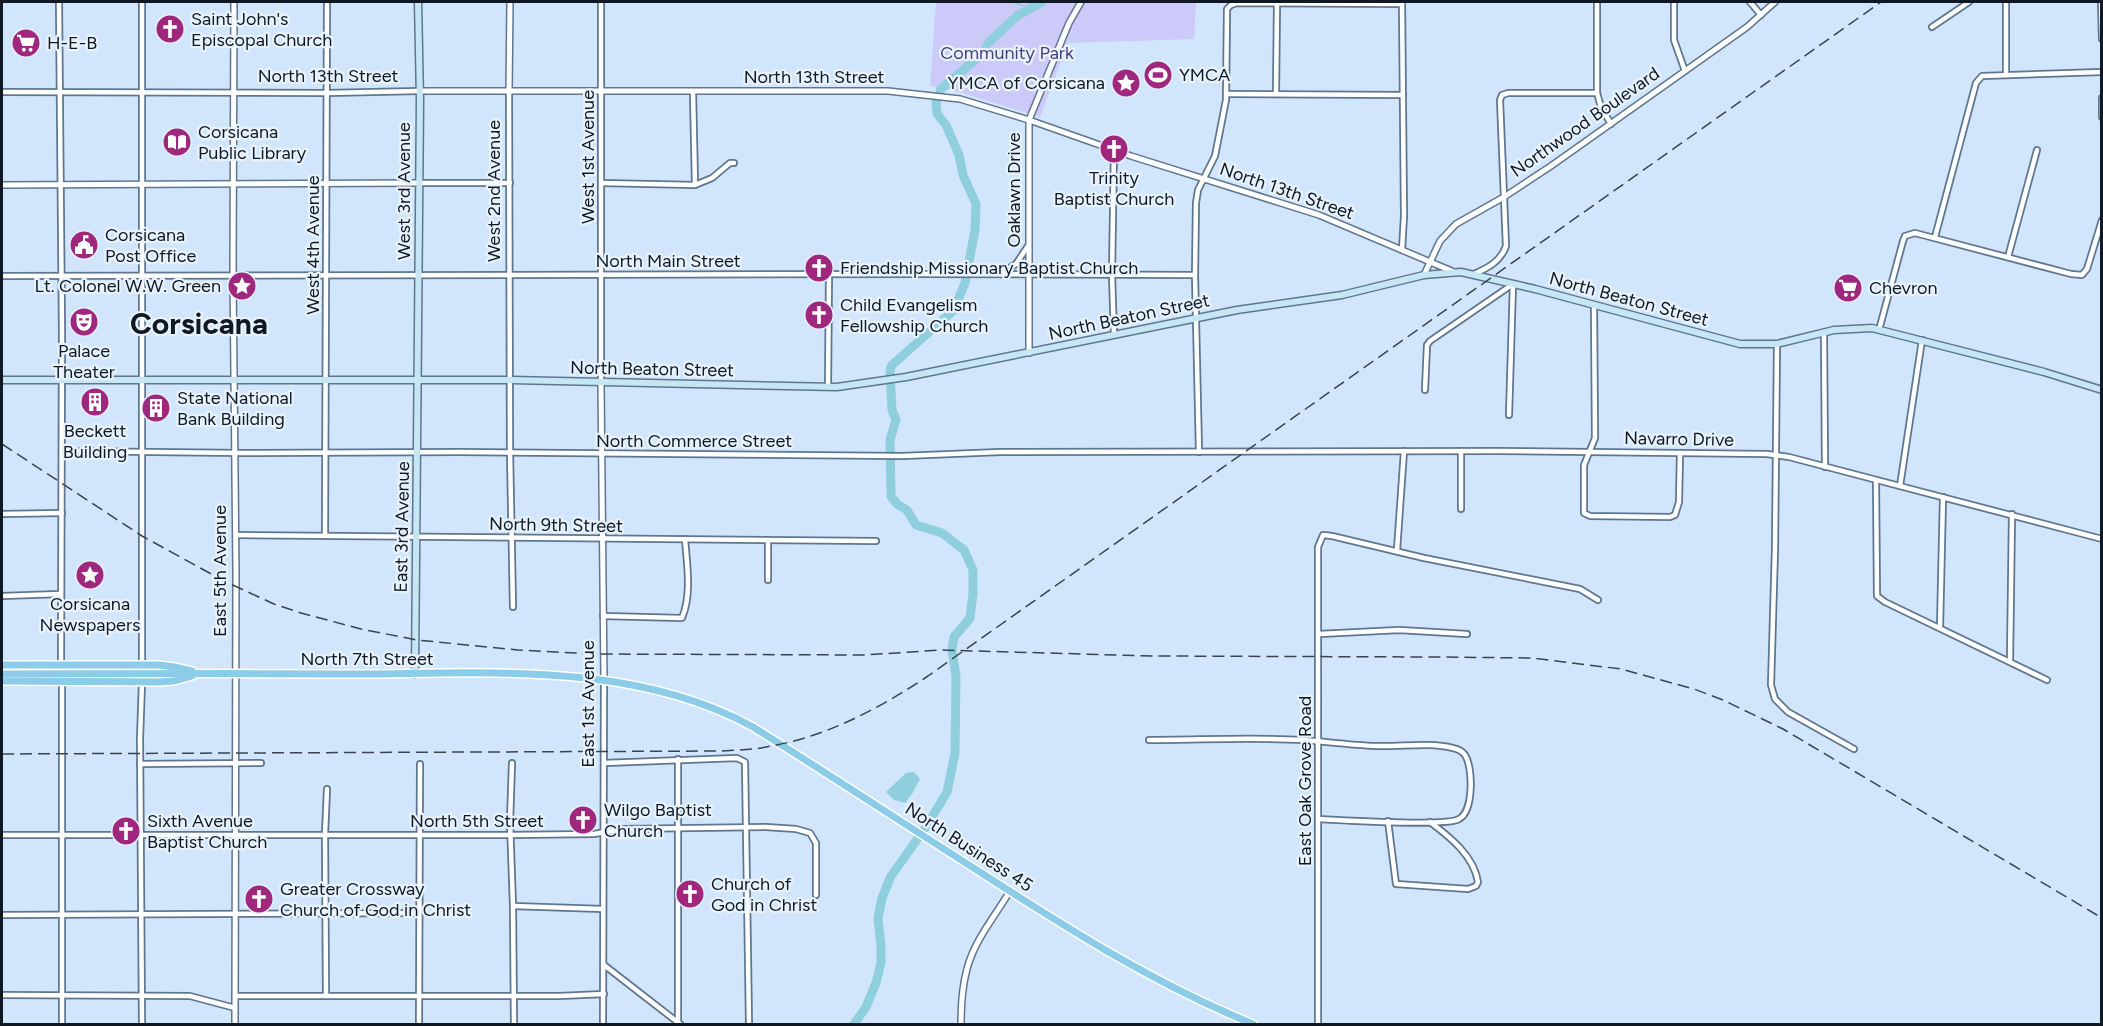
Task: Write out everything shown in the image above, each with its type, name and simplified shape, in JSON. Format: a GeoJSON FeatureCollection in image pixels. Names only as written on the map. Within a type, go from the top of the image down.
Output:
{"type":"FeatureCollection","features":[{"type":"Feature","properties":{"kind":"main road","name":"West 3rd Avenue"},"geometry":{"type":"LineString","coordinates":[[418,2],[418,381]]}},
{"type":"Feature","properties":{"kind":"main road","name":"North Beaton Street"},"geometry":{"type":"LineString","coordinates":[[2,380],[511,380],[601,384],[828,387],[906,376],[1237,310],[1342,295],[1424,275],[1455,272],[1474,274],[1740,344],[1778,344],[1860,327],[1922,340],[2102,390]]}},
{"type":"Feature","properties":{"kind":"main road","name":"East 3rd Avenue"},"geometry":{"type":"LineString","coordinates":[[416,674],[418,381]]}},
{"type":"Feature","properties":{"kind":"main road"},"geometry":{"type":"LineString","coordinates":[[2,665],[142,665],[174,667],[200,674]]}},
{"type":"Feature","properties":{"kind":"main road"},"geometry":{"type":"LineString","coordinates":[[2,674],[142,682],[174,681],[200,674]]}},
{"type":"Feature","properties":{"kind":"main road","name":"North 7th Street"},"geometry":{"type":"LineString","coordinates":[[61,677],[200,674],[511,674],[604,681],[672,693]]}},
{"type":"Feature","properties":{"kind":"main road"},"geometry":{"type":"LineString","coordinates":[[2,681],[61,677]]}},
{"type":"Feature","properties":{"kind":"main road","name":"North Business 45"},"geometry":{"type":"LineString","coordinates":[[672,693],[706,704],[753,727],[1010,891],[1138,969],[1253,1024]]}},
{"type":"Feature","properties":{"kind":"street"},"geometry":{"type":"LineString","coordinates":[[61,665],[62,276],[59,4],[66,2]]}},
{"type":"Feature","properties":{"kind":"street"},"geometry":{"type":"LineString","coordinates":[[142,2],[142,665]]}},
{"type":"Feature","properties":{"kind":"street","name":"East 5th Avenue"},"geometry":{"type":"LineString","coordinates":[[234,2],[235,1024]]}},
{"type":"Feature","properties":{"kind":"street","name":"West 4th Avenue"},"geometry":{"type":"LineString","coordinates":[[326,536],[327,2]]}},
{"type":"Feature","properties":{"kind":"street","name":"West 2nd Avenue"},"geometry":{"type":"LineString","coordinates":[[510,2],[509,275],[513,607]]}},
{"type":"Feature","properties":{"kind":"street","name":"West 1st Avenue"},"geometry":{"type":"LineString","coordinates":[[601,2],[601,384]]}},
{"type":"Feature","properties":{"kind":"street","name":"Oaklawn Drive"},"geometry":{"type":"LineString","coordinates":[[1029,353],[1029,120],[1069,23],[1081,2]]}},
{"type":"Feature","properties":{"kind":"street"},"geometry":{"type":"LineString","coordinates":[[1597,2],[1597,93],[1601,107],[1611,124]]}},
{"type":"Feature","properties":{"kind":"street"},"geometry":{"type":"LineString","coordinates":[[1674,2],[1674,40],[1685,71]]}},
{"type":"Feature","properties":{"kind":"street"},"geometry":{"type":"LineString","coordinates":[[1750,2],[1761,15]]}},
{"type":"Feature","properties":{"kind":"street","name":"Northwood Boulevard"},"geometry":{"type":"LineString","coordinates":[[1424,275],[1440,241],[1456,224],[1504,197],[1611,124],[1761,15],[1775,2]]}},
{"type":"Feature","properties":{"kind":"street"},"geometry":{"type":"LineString","coordinates":[[1932,27],[1969,2]]}},
{"type":"Feature","properties":{"kind":"street"},"geometry":{"type":"LineString","coordinates":[[2006,2],[2006,74]]}},
{"type":"Feature","properties":{"kind":"street"},"geometry":{"type":"LineString","coordinates":[[2100,2],[2102,39]]}},
{"type":"Feature","properties":{"kind":"street"},"geometry":{"type":"LineString","coordinates":[[1199,452],[1195,318],[1196,202],[1198,190],[1215,156],[1226,94],[1228,6],[1237,3],[1402,3],[1404,216],[1402,250]]}},
{"type":"Feature","properties":{"kind":"street"},"geometry":{"type":"LineString","coordinates":[[1276,94],[1277,4]]}},
{"type":"Feature","properties":{"kind":"street"},"geometry":{"type":"LineString","coordinates":[[1935,237],[1976,84],[1982,75],[2102,72]]}},
{"type":"Feature","properties":{"kind":"street","name":"North 13th Street"},"geometry":{"type":"LineString","coordinates":[[2,92],[888,92],[922,94],[960,99],[1319,214],[1455,272]]}},
{"type":"Feature","properties":{"kind":"street"},"geometry":{"type":"LineString","coordinates":[[693,92],[695,185]]}},
{"type":"Feature","properties":{"kind":"street"},"geometry":{"type":"LineString","coordinates":[[1474,274],[1486,269],[1503,254],[1506,246],[1500,99],[1502,95],[1508,93],[1597,93]]}},
{"type":"Feature","properties":{"kind":"street"},"geometry":{"type":"LineString","coordinates":[[1226,94],[1403,95]]}},
{"type":"Feature","properties":{"kind":"street"},"geometry":{"type":"LineString","coordinates":[[2102,98],[2102,117]]}},
{"type":"Feature","properties":{"kind":"street"},"geometry":{"type":"LineString","coordinates":[[1114,150],[1112,274],[1114,335]]}},
{"type":"Feature","properties":{"kind":"street"},"geometry":{"type":"LineString","coordinates":[[2008,257],[2037,150]]}},
{"type":"Feature","properties":{"kind":"street"},"geometry":{"type":"LineString","coordinates":[[601,183],[695,185],[706,182],[730,163],[734,163]]}},
{"type":"Feature","properties":{"kind":"street"},"geometry":{"type":"LineString","coordinates":[[2,185],[510,183]]}},
{"type":"Feature","properties":{"kind":"street"},"geometry":{"type":"LineString","coordinates":[[1879,330],[1905,236],[1915,232],[2080,275],[2087,269],[2102,220]]}},
{"type":"Feature","properties":{"kind":"street"},"geometry":{"type":"LineString","coordinates":[[999,274],[1016,264],[1029,243]]}},
{"type":"Feature","properties":{"kind":"street","name":"North Main Street"},"geometry":{"type":"LineString","coordinates":[[2,276],[141,274],[1195,275]]}},
{"type":"Feature","properties":{"kind":"street"},"geometry":{"type":"LineString","coordinates":[[828,387],[829,274]]}},
{"type":"Feature","properties":{"kind":"street"},"geometry":{"type":"LineString","coordinates":[[1425,390],[1427,345],[1430,341],[1513,284]]}},
{"type":"Feature","properties":{"kind":"street"},"geometry":{"type":"LineString","coordinates":[[1509,415],[1513,284]]}},
{"type":"Feature","properties":{"kind":"street"},"geometry":{"type":"LineString","coordinates":[[1594,305],[1595,438],[1584,465],[1584,513],[1590,516],[1628,517],[1675,515],[1679,502],[1680,453]]}},
{"type":"Feature","properties":{"kind":"street"},"geometry":{"type":"LineString","coordinates":[[1824,333],[1825,467]]}},
{"type":"Feature","properties":{"kind":"street"},"geometry":{"type":"LineString","coordinates":[[1900,486],[1922,340]]}},
{"type":"Feature","properties":{"kind":"street"},"geometry":{"type":"LineString","coordinates":[[1778,344],[1771,685],[1775,699],[1788,712],[1854,748]]}},
{"type":"Feature","properties":{"kind":"street","name":"East 1st Avenue"},"geometry":{"type":"LineString","coordinates":[[601,384],[604,681],[603,1024]]}},
{"type":"Feature","properties":{"kind":"street","name":"North Commerce Street"},"geometry":{"type":"LineString","coordinates":[[62,451],[871,456],[1000,452],[1246,452]]}},
{"type":"Feature","properties":{"kind":"street"},"geometry":{"type":"LineString","coordinates":[[1461,451],[1461,509]]}},
{"type":"Feature","properties":{"kind":"street","name":"Navarro Drive"},"geometry":{"type":"LineString","coordinates":[[1246,452],[1461,451],[1776,455],[2102,539]]}},
{"type":"Feature","properties":{"kind":"street"},"geometry":{"type":"LineString","coordinates":[[1404,452],[1397,550],[1424,558],[1580,589],[1598,600]]}},
{"type":"Feature","properties":{"kind":"street"},"geometry":{"type":"LineString","coordinates":[[1876,480],[1877,596],[1885,602],[2047,680]]}},
{"type":"Feature","properties":{"kind":"street"},"geometry":{"type":"LineString","coordinates":[[1940,627],[1943,497]]}},
{"type":"Feature","properties":{"kind":"street"},"geometry":{"type":"LineString","coordinates":[[2,513],[62,513]]}},
{"type":"Feature","properties":{"kind":"street"},"geometry":{"type":"LineString","coordinates":[[2010,661],[2012,514]]}},
{"type":"Feature","properties":{"kind":"street","name":"North 9th Street"},"geometry":{"type":"LineString","coordinates":[[236,535],[876,541]]}},
{"type":"Feature","properties":{"kind":"street","name":"East Oak Grove Road"},"geometry":{"type":"LineString","coordinates":[[1318,1024],[1318,547],[1320,537],[1327,535],[1397,550]]}},
{"type":"Feature","properties":{"kind":"street"},"geometry":{"type":"LineString","coordinates":[[603,616],[682,618],[686,608],[688,574],[685,540]]}},
{"type":"Feature","properties":{"kind":"street"},"geometry":{"type":"LineString","coordinates":[[768,540],[768,580]]}},
{"type":"Feature","properties":{"kind":"street"},"geometry":{"type":"LineString","coordinates":[[2,596],[60,594]]}},
{"type":"Feature","properties":{"kind":"street"},"geometry":{"type":"LineString","coordinates":[[1319,634],[1399,630],[1467,634]]}},
{"type":"Feature","properties":{"kind":"street"},"geometry":{"type":"LineString","coordinates":[[61,677],[62,1024]]}},
{"type":"Feature","properties":{"kind":"street"},"geometry":{"type":"LineString","coordinates":[[142,682],[140,764],[142,1024]]}},
{"type":"Feature","properties":{"kind":"street"},"geometry":{"type":"LineString","coordinates":[[1149,740],[1304,740],[1451,747],[1465,755],[1470,782],[1470,798],[1466,813],[1457,820],[1430,822],[1318,819]]}},
{"type":"Feature","properties":{"kind":"street"},"geometry":{"type":"LineString","coordinates":[[604,763],[737,758],[744,761],[747,828],[748,1024]]}},
{"type":"Feature","properties":{"kind":"street"},"geometry":{"type":"LineString","coordinates":[[678,759],[679,1024]]}},
{"type":"Feature","properties":{"kind":"street"},"geometry":{"type":"LineString","coordinates":[[140,764],[234,762],[261,764]]}},
{"type":"Feature","properties":{"kind":"street"},"geometry":{"type":"LineString","coordinates":[[512,763],[510,835],[514,1024]]}},
{"type":"Feature","properties":{"kind":"street"},"geometry":{"type":"LineString","coordinates":[[419,1024],[420,764]]}},
{"type":"Feature","properties":{"kind":"street"},"geometry":{"type":"LineString","coordinates":[[327,789],[325,834],[327,996]]}},
{"type":"Feature","properties":{"kind":"street"},"geometry":{"type":"LineString","coordinates":[[1388,821],[1395,881],[1401,886],[1468,889],[1476,886],[1478,882],[1476,871],[1465,854],[1447,834],[1430,822]]}},
{"type":"Feature","properties":{"kind":"street","name":"North 5th Street"},"geometry":{"type":"LineString","coordinates":[[2,835],[510,835],[603,832],[622,829],[796,829],[810,833],[816,843],[816,895]]}},
{"type":"Feature","properties":{"kind":"street"},"geometry":{"type":"LineString","coordinates":[[960,1024],[961,995],[967,966],[978,942],[1010,891]]}},
{"type":"Feature","properties":{"kind":"street"},"geometry":{"type":"LineString","coordinates":[[513,906],[603,909]]}},
{"type":"Feature","properties":{"kind":"street"},"geometry":{"type":"LineString","coordinates":[[2,915],[418,913]]}},
{"type":"Feature","properties":{"kind":"street"},"geometry":{"type":"LineString","coordinates":[[604,965],[679,1024]]}},
{"type":"Feature","properties":{"kind":"street"},"geometry":{"type":"LineString","coordinates":[[235,996],[604,994]]}},
{"type":"Feature","properties":{"kind":"street"},"geometry":{"type":"LineString","coordinates":[[2,995],[190,996],[235,1008]]}},
{"type":"Feature","properties":{"kind":"green space","name":"Community Park"},"geometry":{"type":"Polygon","coordinates":[[[936,2],[1196,2],[1194,39],[1068,43],[1040,117],[956,91],[930,86],[936,2]]]}},
{"type":"Feature","properties":{"kind":"shaded area"},"geometry":{"type":"Polygon","coordinates":[[[914,772],[920,779],[905,803],[894,800],[886,792],[906,773],[914,772]]]}},
{"type":"Feature","properties":{"kind":"waterway"},"geometry":{"type":"LineString","coordinates":[[1012,2],[1030,8]]}},
{"type":"Feature","properties":{"kind":"waterway"},"geometry":{"type":"LineString","coordinates":[[854,1024],[866,1007],[881,963],[878,918],[882,898],[891,876],[926,827],[947,792],[955,753],[956,676],[952,650],[954,637],[970,618],[973,593],[973,570],[964,550],[942,533],[916,525],[907,510],[897,504],[891,496],[890,440],[896,420],[892,410],[890,370],[892,365],[954,310],[965,283],[975,230],[976,204],[963,175],[959,155],[946,125],[937,114],[936,103],[941,89],[983,53],[988,43],[1018,15],[1042,2]]}},
{"type":"Feature","properties":{"kind":"railway"},"geometry":{"type":"LineString","coordinates":[[2,754],[720,751],[765,747],[833,728],[872,710],[928,676],[1881,2]]}},
{"type":"Feature","properties":{"kind":"railway"},"geometry":{"type":"LineString","coordinates":[[2,444],[142,536],[224,581],[274,604],[301,613],[361,629],[417,640],[518,650],[594,654],[865,655],[940,650],[1153,656],[1532,658],[1621,669],[1694,689],[1723,700],[1783,729],[2102,918]]}},
{"type":"Feature","properties":{"kind":"place","name":"Saint John's Episcopal Church"},"geometry":{"type":"Point","coordinates":[170,29]}},
{"type":"Feature","properties":{"kind":"place","name":"H-E-B"},"geometry":{"type":"Point","coordinates":[26,43]}},
{"type":"Feature","properties":{"kind":"place","name":"YMCA"},"geometry":{"type":"Point","coordinates":[1158,75]}},
{"type":"Feature","properties":{"kind":"place","name":"YMCA of Corsicana"},"geometry":{"type":"Point","coordinates":[1126,83]}},
{"type":"Feature","properties":{"kind":"place","name":"Corsicana Public Library"},"geometry":{"type":"Point","coordinates":[177,142]}},
{"type":"Feature","properties":{"kind":"place","name":"Trinity Baptist Church"},"geometry":{"type":"Point","coordinates":[1114,149]}},
{"type":"Feature","properties":{"kind":"place","name":"Corsicana Post Office"},"geometry":{"type":"Point","coordinates":[84,245]}},
{"type":"Feature","properties":{"kind":"place","name":"Friendship Missionary Baptist Church"},"geometry":{"type":"Point","coordinates":[819,268]}},
{"type":"Feature","properties":{"kind":"place","name":"Lt. Colonel W.W. Green"},"geometry":{"type":"Point","coordinates":[242,286]}},
{"type":"Feature","properties":{"kind":"place","name":"Chevron"},"geometry":{"type":"Point","coordinates":[1848,288]}},
{"type":"Feature","properties":{"kind":"place","name":"Child Evangelism Fellowship Church"},"geometry":{"type":"Point","coordinates":[819,315]}},
{"type":"Feature","properties":{"kind":"place","name":"Palace Theater"},"geometry":{"type":"Point","coordinates":[84,322]}},
{"type":"Feature","properties":{"kind":"place","name":"Beckett Building"},"geometry":{"type":"Point","coordinates":[95,402]}},
{"type":"Feature","properties":{"kind":"place","name":"State National Bank Building"},"geometry":{"type":"Point","coordinates":[156,408]}},
{"type":"Feature","properties":{"kind":"place","name":"Corsicana Newspapers"},"geometry":{"type":"Point","coordinates":[90,575]}},
{"type":"Feature","properties":{"kind":"place","name":"Wilgo Baptist Church"},"geometry":{"type":"Point","coordinates":[583,820]}},
{"type":"Feature","properties":{"kind":"place","name":"Sixth Avenue Baptist Church"},"geometry":{"type":"Point","coordinates":[126,831]}},
{"type":"Feature","properties":{"kind":"place","name":"Church of God in Christ"},"geometry":{"type":"Point","coordinates":[690,894]}},
{"type":"Feature","properties":{"kind":"place","name":"Greater Crossway Church of God in Christ"},"geometry":{"type":"Point","coordinates":[259,899]}},
{"type":"Feature","properties":{"kind":"district","name":"Corsicana"},"geometry":{"type":"Point","coordinates":[199,323]}}]}
